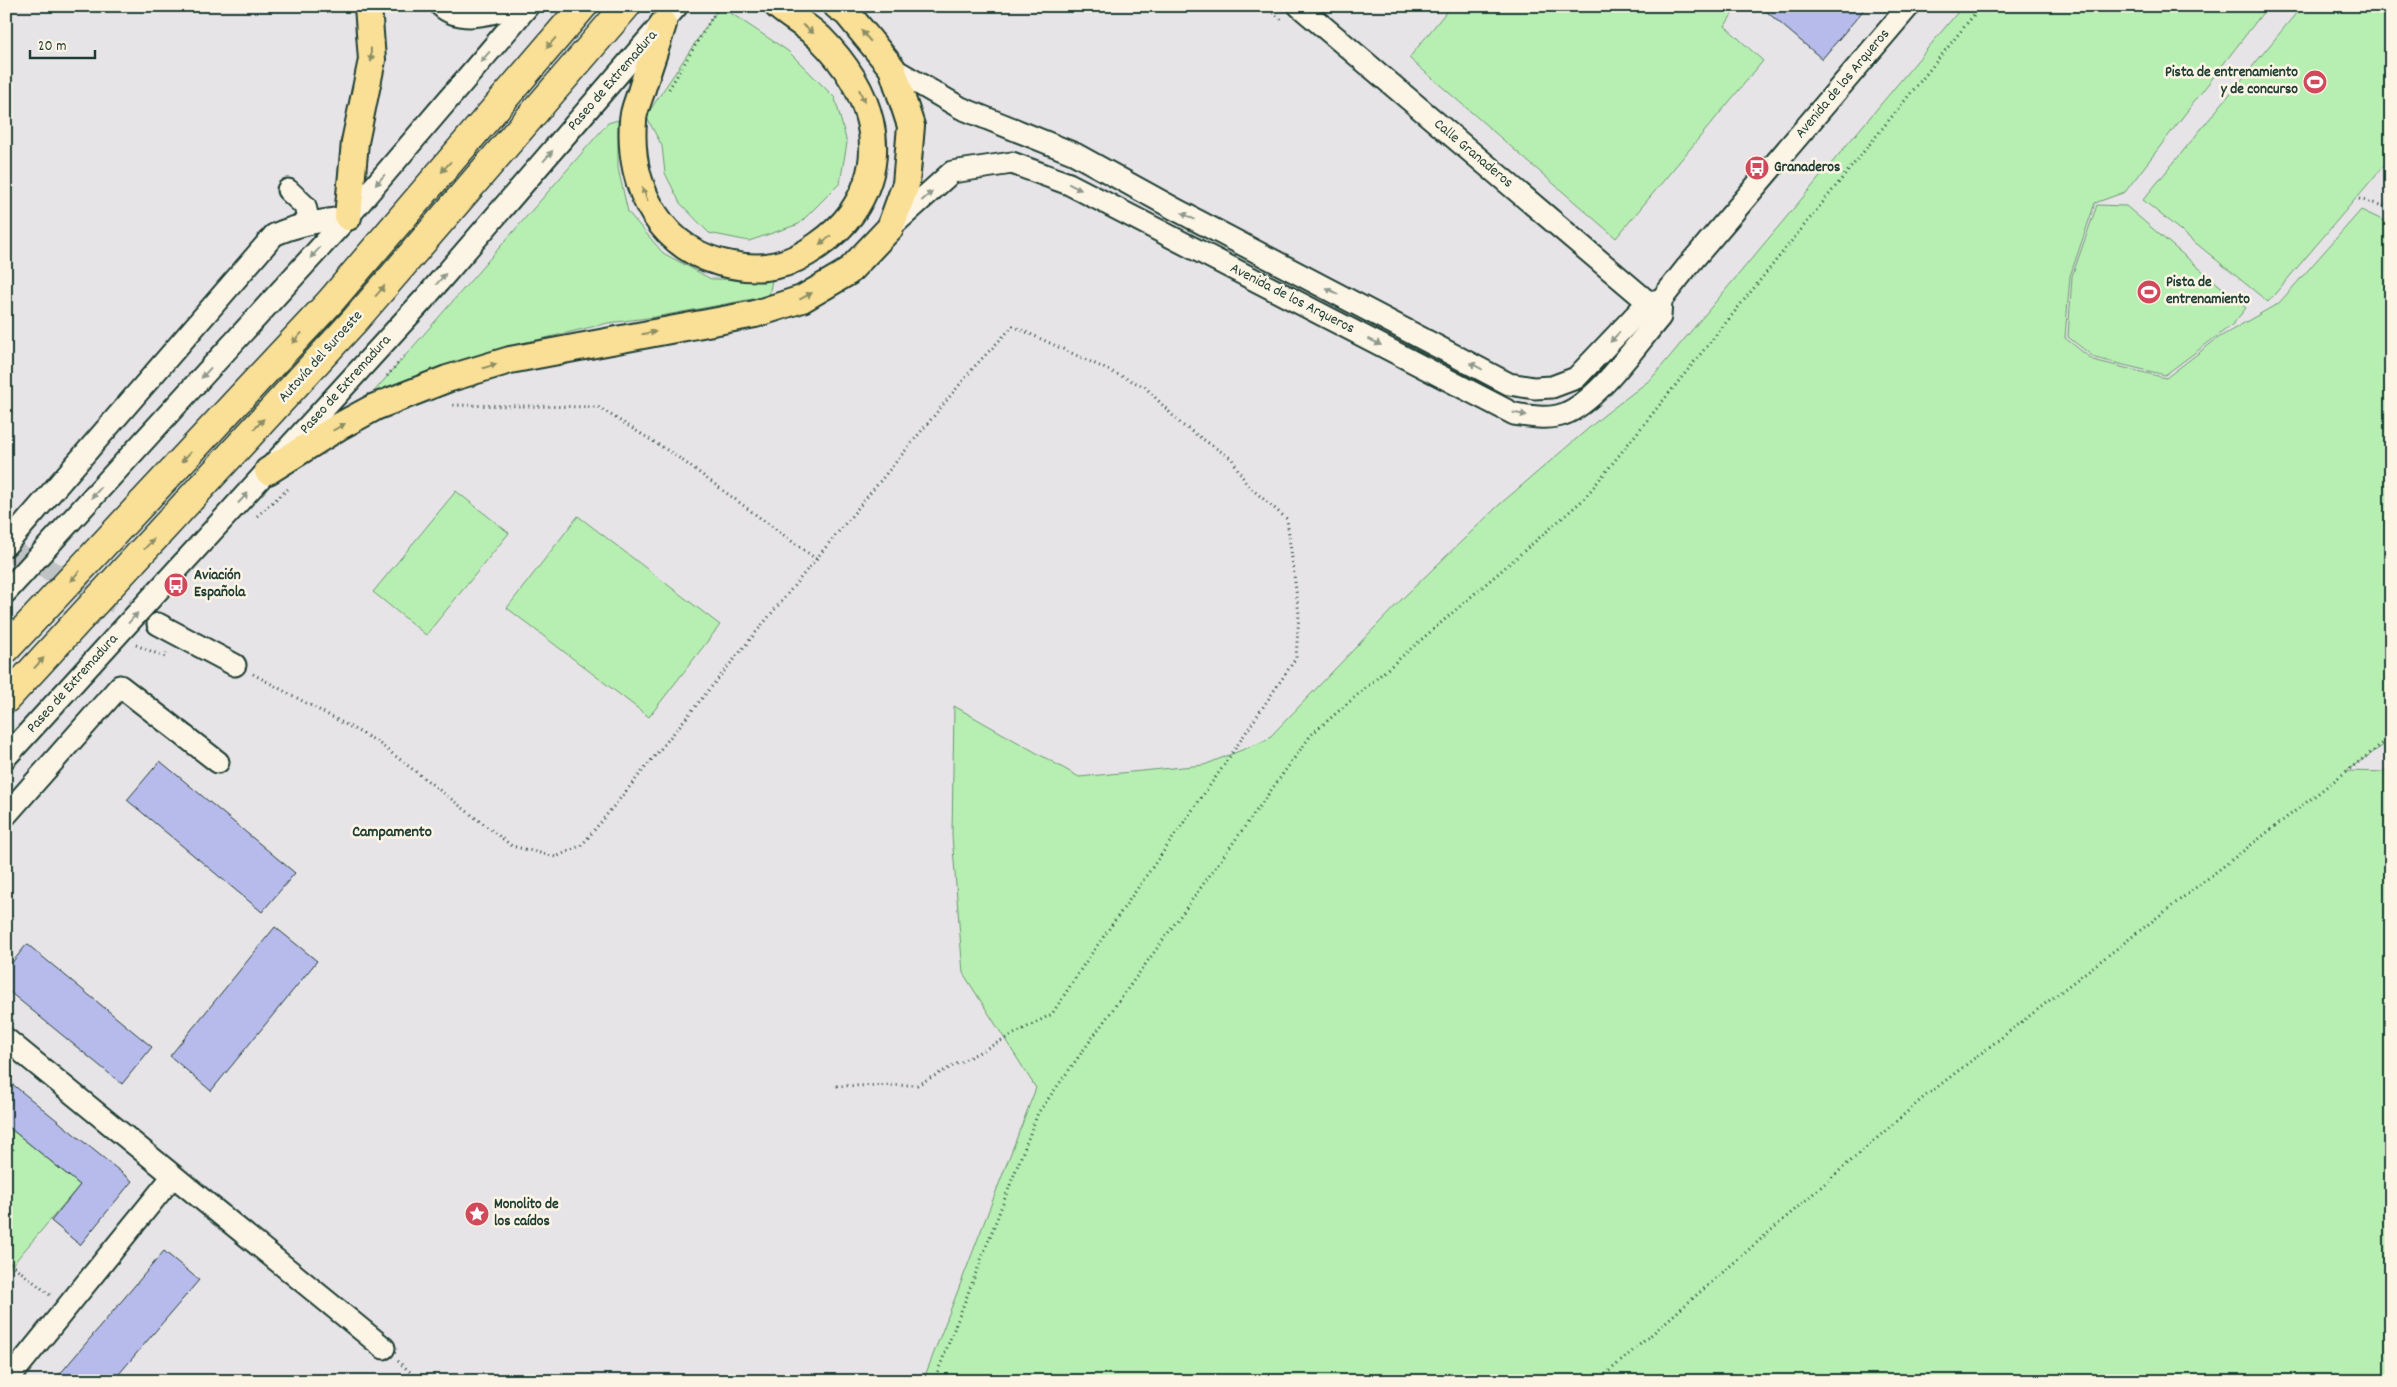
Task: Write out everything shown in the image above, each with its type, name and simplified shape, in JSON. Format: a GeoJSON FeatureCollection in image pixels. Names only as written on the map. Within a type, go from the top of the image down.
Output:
{"type":"FeatureCollection","features":[{"type":"Feature","properties":{"kind":"highway","name":"Autovía del Suroeste"},"geometry":{"type":"LineString","coordinates":[[6,649],[330,302],[583,6]]}},
{"type":"Feature","properties":{"kind":"highway","name":"Autovía del Suroeste"},"geometry":{"type":"LineString","coordinates":[[6,699],[356,319],[626,6]]}},
{"type":"Feature","properties":{"kind":"main road"},"geometry":{"type":"LineString","coordinates":[[348,217],[355,142],[372,60],[368,6]]}},
{"type":"Feature","properties":{"kind":"main road"},"geometry":{"type":"LineString","coordinates":[[670,15],[633,119],[634,167],[651,210],[670,236],[690,250],[714,262],[748,268],[778,265],[814,248],[841,228],[854,209],[870,178],[875,144],[869,115],[858,87],[819,38],[778,6]]}},
{"type":"Feature","properties":{"kind":"main road"},"geometry":{"type":"LineString","coordinates":[[268,471],[340,426],[375,408],[447,379],[520,358],[755,314],[802,299],[848,272],[890,228],[906,184],[911,126],[892,68],[847,13],[837,6]]}},
{"type":"Feature","properties":{"kind":"street"},"geometry":{"type":"LineString","coordinates":[[441,6],[448,12],[479,16],[519,6]]}},
{"type":"Feature","properties":{"kind":"street"},"geometry":{"type":"LineString","coordinates":[[6,592],[348,217],[528,6]]}},
{"type":"Feature","properties":{"kind":"street","name":"Calle Granaderos"},"geometry":{"type":"LineString","coordinates":[[1299,6],[1655,301]]}},
{"type":"Feature","properties":{"kind":"street","name":"Avenida de los Arqueros"},"geometry":{"type":"LineString","coordinates":[[892,68],[961,108],[1075,154],[1173,208],[1509,384],[1534,388],[1552,388],[1576,378],[1655,301],[1909,6]]}},
{"type":"Feature","properties":{"kind":"street","name":"Paseo de Extremadura"},"geometry":{"type":"LineString","coordinates":[[6,757],[425,298],[670,15]]}},
{"type":"Feature","properties":{"kind":"street","name":"Avenida de los Arqueros"},"geometry":{"type":"LineString","coordinates":[[890,228],[952,172],[1012,163],[1069,184],[1514,414],[1539,417],[1563,415],[1590,399],[1660,317],[1655,301]]}},
{"type":"Feature","properties":{"kind":"street"},"geometry":{"type":"LineString","coordinates":[[288,190],[305,206],[309,223]]}},
{"type":"Feature","properties":{"kind":"street"},"geometry":{"type":"LineString","coordinates":[[8,548],[205,302],[274,235],[309,223],[348,217]]}},
{"type":"Feature","properties":{"kind":"street"},"geometry":{"type":"LineString","coordinates":[[158,624],[235,665]]}},
{"type":"Feature","properties":{"kind":"street"},"geometry":{"type":"LineString","coordinates":[[6,815],[120,686],[218,762]]}},
{"type":"Feature","properties":{"kind":"street"},"geometry":{"type":"LineString","coordinates":[[6,1039],[384,1348]]}},
{"type":"Feature","properties":{"kind":"street"},"geometry":{"type":"LineString","coordinates":[[7,1381],[174,1176]]}},
{"type":"Feature","properties":{"kind":"path"},"geometry":{"type":"LineString","coordinates":[[666,93],[719,6]]}},
{"type":"Feature","properties":{"kind":"path"},"geometry":{"type":"LineString","coordinates":[[934,1381],[1038,1113],[1311,735],[1583,500],[1981,6]]}},
{"type":"Feature","properties":{"kind":"path"},"geometry":{"type":"LineString","coordinates":[[2359,199],[2391,208]]}},
{"type":"Feature","properties":{"kind":"path"},"geometry":{"type":"LineString","coordinates":[[235,665],[376,741],[512,846],[556,857],[582,845],[974,366],[1013,326],[1145,387],[1182,424],[1232,459],[1247,485],[1287,519],[1299,614],[1296,658],[1220,771],[1085,963],[1052,1014],[917,1085],[833,1086]]}},
{"type":"Feature","properties":{"kind":"path"},"geometry":{"type":"LineString","coordinates":[[450,405],[598,407],[675,455],[816,559]]}},
{"type":"Feature","properties":{"kind":"path"},"geometry":{"type":"LineString","coordinates":[[253,520],[295,482]]}},
{"type":"Feature","properties":{"kind":"path"},"geometry":{"type":"LineString","coordinates":[[133,644],[139,637]]}},
{"type":"Feature","properties":{"kind":"path"},"geometry":{"type":"LineString","coordinates":[[1598,1381],[1923,1098],[2391,737]]}},
{"type":"Feature","properties":{"kind":"path"},"geometry":{"type":"LineString","coordinates":[[6,1157],[14,1148]]}},
{"type":"Feature","properties":{"kind":"path"},"geometry":{"type":"LineString","coordinates":[[6,1260],[66,1308]]}},
{"type":"Feature","properties":{"kind":"path"},"geometry":{"type":"LineString","coordinates":[[384,1348],[420,1381]]}},
{"type":"Feature","properties":{"kind":"green space"},"geometry":{"type":"Polygon","coordinates":[[[720,6],[788,51],[835,98],[847,143],[840,183],[799,224],[749,241],[709,233],[680,203],[665,173],[662,146],[646,116],[720,6]]]}},
{"type":"Feature","properties":{"kind":"green space"},"geometry":{"type":"Polygon","coordinates":[[[1451,6],[1737,6],[1725,26],[1763,61],[1616,238],[1409,58],[1451,6]]]}},
{"type":"Feature","properties":{"kind":"green space"},"geometry":{"type":"Polygon","coordinates":[[[1963,6],[2268,6],[2125,192],[2095,203],[2070,276],[2065,338],[2093,360],[2166,378],[2218,338],[2279,303],[2361,210],[2391,224],[2391,740],[2346,771],[2391,772],[2391,1381],[923,1381],[1036,1088],[963,973],[952,836],[954,706],[1079,777],[1204,765],[1267,740],[1402,599],[1499,505],[1603,416],[1651,379],[1963,6]]]}},
{"type":"Feature","properties":{"kind":"green space","name":"Pista de entrenamiento y de concurso"},"geometry":{"type":"Polygon","coordinates":[[[2302,6],[2391,6],[2391,157],[2268,302],[2143,200],[2302,6]]]}},
{"type":"Feature","properties":{"kind":"green space"},"geometry":{"type":"Polygon","coordinates":[[[618,120],[618,168],[628,212],[663,253],[711,279],[772,280],[769,296],[655,317],[608,323],[516,345],[421,375],[371,395],[608,123],[618,120]]]}},
{"type":"Feature","properties":{"kind":"green space","name":"Pista de entrenamiento"},"geometry":{"type":"Polygon","coordinates":[[[2097,205],[2126,206],[2246,308],[2233,324],[2165,375],[2095,358],[2068,337],[2072,276],[2097,205]]]}},
{"type":"Feature","properties":{"kind":"green space"},"geometry":{"type":"Polygon","coordinates":[[[456,491],[509,533],[426,635],[373,592],[456,491]]]}},
{"type":"Feature","properties":{"kind":"green space"},"geometry":{"type":"Polygon","coordinates":[[[578,516],[720,625],[649,717],[507,608],[578,516]]]}},
{"type":"Feature","properties":{"kind":"green space"},"geometry":{"type":"Polygon","coordinates":[[[6,1125],[80,1185],[6,1272],[6,1125]]]}},
{"type":"Feature","properties":{"kind":"building"},"geometry":{"type":"Polygon","coordinates":[[[1760,6],[1867,6],[1822,59],[1760,6]]]}},
{"type":"Feature","properties":{"kind":"building"},"geometry":{"type":"Polygon","coordinates":[[[160,761],[295,873],[262,912],[127,800],[160,761]]]}},
{"type":"Feature","properties":{"kind":"building"},"geometry":{"type":"Polygon","coordinates":[[[275,927],[317,961],[211,1091],[170,1056],[275,927]]]}},
{"type":"Feature","properties":{"kind":"building"},"geometry":{"type":"Polygon","coordinates":[[[27,944],[152,1047],[122,1084],[6,989],[6,970],[27,944]]]}},
{"type":"Feature","properties":{"kind":"building"},"geometry":{"type":"Polygon","coordinates":[[[6,1079],[132,1181],[80,1245],[51,1221],[80,1185],[6,1125],[6,1079]]]}},
{"type":"Feature","properties":{"kind":"building"},"geometry":{"type":"Polygon","coordinates":[[[164,1251],[199,1280],[113,1381],[54,1381],[164,1251]]]}},
{"type":"Feature","properties":{"kind":"tunnel"},"geometry":{"type":"LineString","coordinates":[[11,551],[158,624]]}},
{"type":"Feature","properties":{"kind":"place","name":"Pista de entrenamiento y de concurso"},"geometry":{"type":"Point","coordinates":[2315,82]}},
{"type":"Feature","properties":{"kind":"place","name":"Granaderos"},"geometry":{"type":"Point","coordinates":[1757,168]}},
{"type":"Feature","properties":{"kind":"place","name":"Pista de entrenamiento"},"geometry":{"type":"Point","coordinates":[2149,292]}},
{"type":"Feature","properties":{"kind":"place","name":"Aviación Española"},"geometry":{"type":"Point","coordinates":[176,585]}},
{"type":"Feature","properties":{"kind":"place","name":"Monolito de los caídos"},"geometry":{"type":"Point","coordinates":[477,1214]}},
{"type":"Feature","properties":{"kind":"district","name":"Campamento"},"geometry":{"type":"Point","coordinates":[392,832]}}]}
